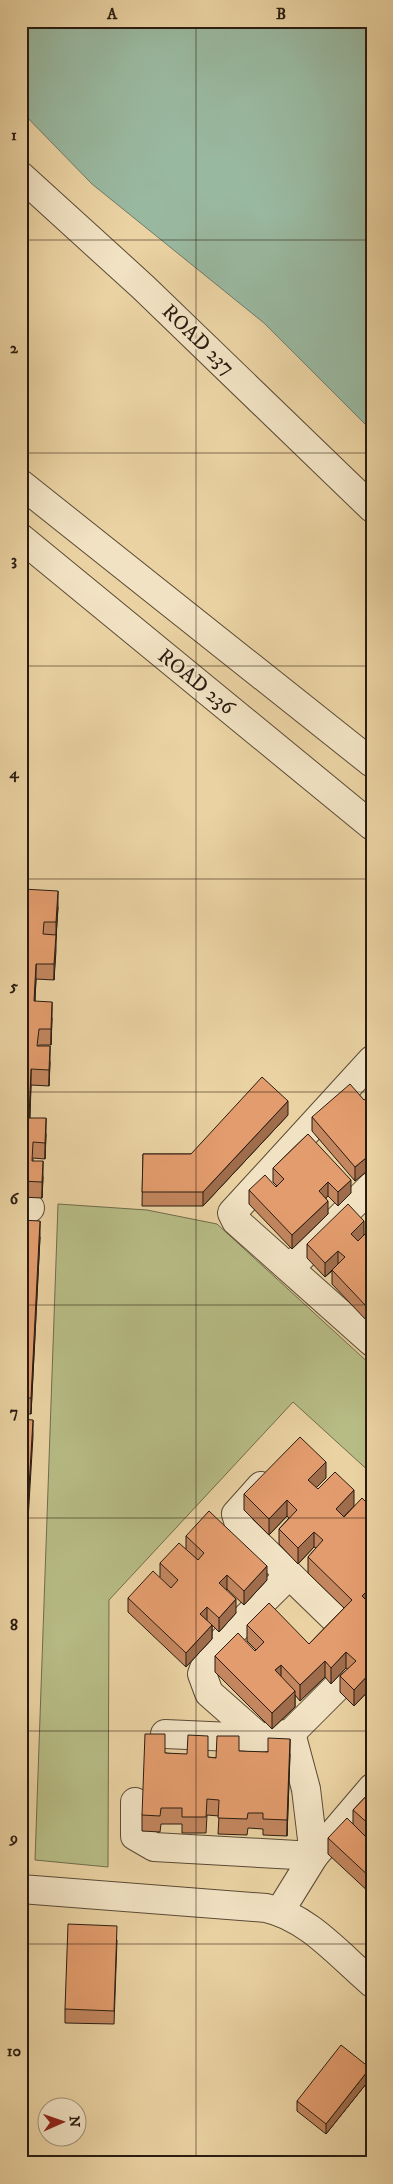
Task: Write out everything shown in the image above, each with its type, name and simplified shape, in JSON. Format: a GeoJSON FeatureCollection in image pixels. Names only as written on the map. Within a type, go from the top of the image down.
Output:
{"type":"FeatureCollection","features":[{"type":"Feature","properties":{"kind":"street","name":"ROAD 237"},"geometry":{"type":"LineString","coordinates":[[21,176],[143,287],[372,508]]}},
{"type":"Feature","properties":{"kind":"street"},"geometry":{"type":"LineString","coordinates":[[21,484],[372,763]]}},
{"type":"Feature","properties":{"kind":"street","name":"ROAD 236"},"geometry":{"type":"LineString","coordinates":[[21,538],[372,826]]}},
{"type":"Feature","properties":{"kind":"street"},"geometry":{"type":"LineString","coordinates":[[367,1075],[232,1213],[236,1221],[372,1342]]}},
{"type":"Feature","properties":{"kind":"street"},"geometry":{"type":"LineString","coordinates":[[290,1268],[372,1186]]}},
{"type":"Feature","properties":{"kind":"street"},"geometry":{"type":"LineString","coordinates":[[261,1486],[236,1514],[240,1527],[338,1622]]}},
{"type":"Feature","properties":{"kind":"street"},"geometry":{"type":"LineString","coordinates":[[260,1738],[209,1693],[202,1674],[209,1655],[289,1576]]}},
{"type":"Feature","properties":{"kind":"street"},"geometry":{"type":"LineString","coordinates":[[165,1734],[260,1738],[291,1733],[372,1652]]}},
{"type":"Feature","properties":{"kind":"street"},"geometry":{"type":"LineString","coordinates":[[291,1733],[306,1789],[314,1856]]}},
{"type":"Feature","properties":{"kind":"street"},"geometry":{"type":"LineString","coordinates":[[280,1911],[314,1856],[372,1788]]}},
{"type":"Feature","properties":{"kind":"street"},"geometry":{"type":"LineString","coordinates":[[135,1802],[135,1836],[154,1847],[314,1856]]}},
{"type":"Feature","properties":{"kind":"street"},"geometry":{"type":"LineString","coordinates":[[21,1889],[266,1908],[280,1911],[305,1925],[372,1983]]}},
{"type":"Feature","properties":{"kind":"green space"},"geometry":{"type":"Polygon","coordinates":[[[58,1204],[147,1210],[217,1224],[372,1366],[372,1474],[293,1402],[109,1600],[108,1867],[35,1860],[58,1204]]]}},
{"type":"Feature","properties":{"kind":"shaded area"},"geometry":{"type":"Polygon","coordinates":[[[21,21],[372,21],[372,431],[264,323],[92,184],[21,111],[21,21]]]}},
{"type":"Feature","properties":{"kind":"building"},"geometry":{"type":"Polygon","coordinates":[[[23,889],[58,891],[56,922],[44,922],[43,934],[56,935],[54,964],[36,964],[34,1001],[52,1002],[51,1029],[39,1029],[37,1046],[50,1046],[49,1070],[31,1069],[29,1118],[46,1118],[45,1143],[33,1142],[32,1161],[43,1161],[42,1182],[21,1181],[21,899],[23,889]]]}},
{"type":"Feature","properties":{"kind":"building"},"geometry":{"type":"Polygon","coordinates":[[[372,1056],[372,1066],[367,1061],[372,1056]]]}},
{"type":"Feature","properties":{"kind":"building"},"geometry":{"type":"Polygon","coordinates":[[[262,1077],[288,1101],[203,1192],[142,1192],[143,1154],[191,1154],[262,1077]]]}},
{"type":"Feature","properties":{"kind":"building"},"geometry":{"type":"Polygon","coordinates":[[[350,1084],[364,1100],[368,1097],[372,1101],[372,1153],[355,1167],[312,1117],[350,1084]]]}},
{"type":"Feature","properties":{"kind":"building"},"geometry":{"type":"Polygon","coordinates":[[[308,1134],[351,1180],[338,1192],[328,1182],[319,1191],[328,1201],[292,1235],[249,1190],[265,1175],[276,1187],[284,1179],[273,1168],[308,1134]]]}},
{"type":"Feature","properties":{"kind":"building"},"geometry":{"type":"Polygon","coordinates":[[[348,1204],[364,1221],[351,1234],[358,1241],[372,1229],[372,1302],[367,1307],[332,1270],[345,1257],[338,1251],[325,1263],[307,1244],[348,1204]]]}},
{"type":"Feature","properties":{"kind":"building"},"geometry":{"type":"Polygon","coordinates":[[[21,1220],[40,1221],[31,1398],[21,1398],[21,1220]]]}},
{"type":"Feature","properties":{"kind":"building"},"geometry":{"type":"Polygon","coordinates":[[[21,1419],[33,1420],[21,1622],[21,1419]]]}},
{"type":"Feature","properties":{"kind":"building"},"geometry":{"type":"Polygon","coordinates":[[[300,1437],[326,1462],[308,1480],[318,1489],[335,1472],[354,1490],[336,1509],[344,1517],[362,1498],[372,1508],[372,1528],[365,1535],[372,1541],[372,1586],[362,1596],[372,1606],[372,1671],[354,1690],[340,1676],[356,1661],[346,1652],[331,1668],[325,1661],[300,1685],[281,1665],[275,1670],[295,1691],[272,1713],[215,1656],[238,1633],[255,1651],[264,1642],[247,1625],[269,1603],[309,1644],[352,1600],[308,1557],[323,1540],[314,1532],[298,1548],[279,1529],[297,1510],[287,1500],[269,1519],[244,1494],[300,1437]]]}},
{"type":"Feature","properties":{"kind":"building"},"geometry":{"type":"Polygon","coordinates":[[[209,1511],[267,1566],[244,1591],[227,1575],[219,1583],[236,1599],[219,1618],[207,1607],[200,1614],[212,1625],[186,1653],[128,1598],[153,1571],[171,1588],[178,1580],[160,1563],[179,1543],[198,1560],[204,1553],[186,1536],[209,1511]]]}},
{"type":"Feature","properties":{"kind":"building"},"geometry":{"type":"Polygon","coordinates":[[[145,1734],[165,1734],[165,1753],[187,1754],[188,1735],[208,1736],[208,1757],[216,1758],[217,1736],[239,1736],[239,1751],[268,1752],[268,1738],[290,1739],[287,1820],[263,1819],[263,1813],[248,1813],[247,1819],[218,1818],[219,1800],[207,1799],[206,1817],[182,1817],[182,1808],[161,1808],[160,1816],[142,1815],[145,1734]]]}},
{"type":"Feature","properties":{"kind":"building"},"geometry":{"type":"Polygon","coordinates":[[[372,1790],[372,1827],[353,1810],[372,1790]]]}},
{"type":"Feature","properties":{"kind":"building"},"geometry":{"type":"Polygon","coordinates":[[[347,1818],[366,1837],[372,1831],[372,1879],[328,1838],[347,1818]]]}},
{"type":"Feature","properties":{"kind":"building"},"geometry":{"type":"Polygon","coordinates":[[[68,1924],[117,1926],[114,2011],[65,2009],[68,1924]]]}},
{"type":"Feature","properties":{"kind":"building"},"geometry":{"type":"Polygon","coordinates":[[[341,2045],[370,2068],[326,2124],[297,2101],[341,2045]]]}}]}
